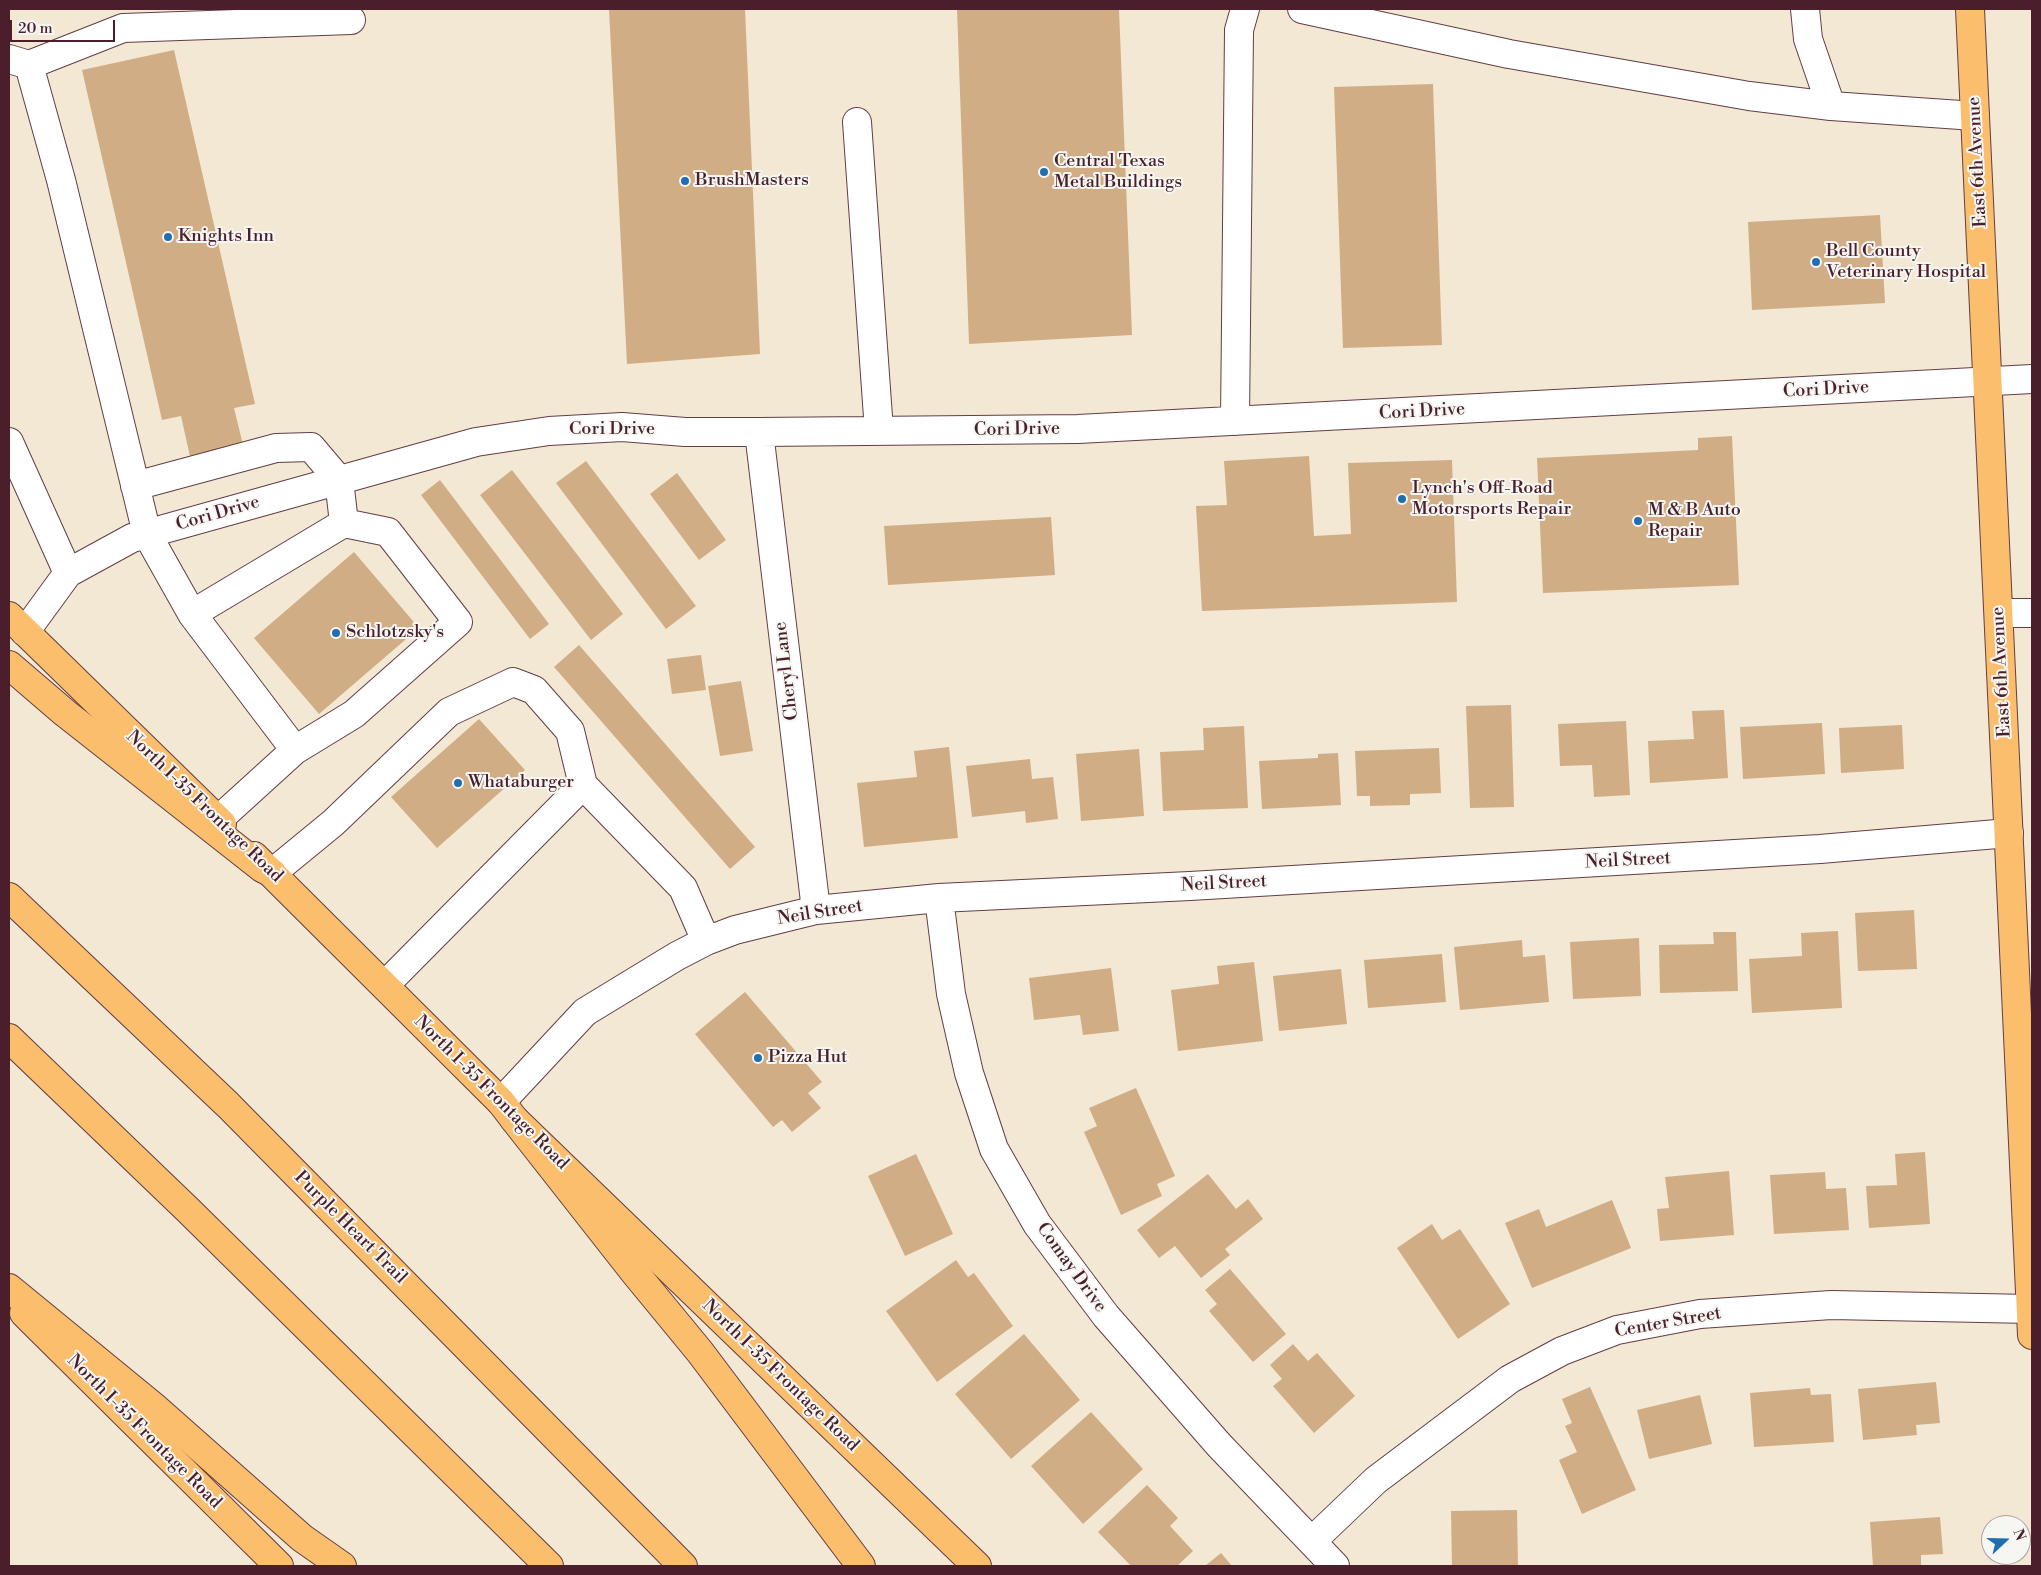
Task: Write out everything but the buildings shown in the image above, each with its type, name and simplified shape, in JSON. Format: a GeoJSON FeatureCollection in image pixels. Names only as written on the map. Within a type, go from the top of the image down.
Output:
{"type":"FeatureCollection","features":[{"type":"Feature","properties":{"kind":"main road","name":"East 6th Avenue"},"geometry":{"type":"LineString","coordinates":[[1970,9],[2009,834],[2025,1007],[2032,1322]]}},
{"type":"Feature","properties":{"kind":"main road","name":"North I-35 Frontage Road"},"geometry":{"type":"LineString","coordinates":[[17,624],[272,872],[507,1110],[977,1566]]}},
{"type":"Feature","properties":{"kind":"main road"},"geometry":{"type":"LineString","coordinates":[[9,665],[64,713],[262,868],[272,872]]}},
{"type":"Feature","properties":{"kind":"main road","name":"Purple Heart Trail"},"geometry":{"type":"LineString","coordinates":[[9,897],[228,1104],[683,1566]]}},
{"type":"Feature","properties":{"kind":"main road"},"geometry":{"type":"LineString","coordinates":[[9,1038],[187,1209],[549,1566]]}},
{"type":"Feature","properties":{"kind":"main road"},"geometry":{"type":"LineString","coordinates":[[507,1110],[635,1273],[700,1352],[860,1566]]}},
{"type":"Feature","properties":{"kind":"main road"},"geometry":{"type":"LineString","coordinates":[[9,1288],[153,1406],[302,1538],[342,1566]]}},
{"type":"Feature","properties":{"kind":"main road","name":"North I-35 Frontage Road"},"geometry":{"type":"LineString","coordinates":[[9,1298],[279,1566]]}},
{"type":"Feature","properties":{"kind":"street"},"geometry":{"type":"LineString","coordinates":[[1235,421],[1240,30],[1245,9]]}},
{"type":"Feature","properties":{"kind":"street"},"geometry":{"type":"LineString","coordinates":[[1302,9],[1509,54],[1749,96],[1831,106],[1975,116]]}},
{"type":"Feature","properties":{"kind":"street"},"geometry":{"type":"LineString","coordinates":[[1805,9],[1808,39],[1831,106]]}},
{"type":"Feature","properties":{"kind":"street"},"geometry":{"type":"LineString","coordinates":[[295,750],[192,614],[147,534],[61,180],[19,62],[123,28],[351,20]]}},
{"type":"Feature","properties":{"kind":"street"},"geometry":{"type":"LineString","coordinates":[[857,122],[879,431]]}},
{"type":"Feature","properties":{"kind":"street","name":"Cori Drive"},"geometry":{"type":"LineString","coordinates":[[68,573],[132,538],[476,442],[549,431],[622,427],[685,432],[1078,429],[2032,379]]}},
{"type":"Feature","properties":{"kind":"street","name":"Cheryl Lane"},"geometry":{"type":"LineString","coordinates":[[758,432],[816,910]]}},
{"type":"Feature","properties":{"kind":"street"},"geometry":{"type":"LineString","coordinates":[[9,442],[68,573],[17,624]]}},
{"type":"Feature","properties":{"kind":"street"},"geometry":{"type":"LineString","coordinates":[[135,486],[276,448],[311,447],[339,480],[344,523]]}},
{"type":"Feature","properties":{"kind":"street"},"geometry":{"type":"LineString","coordinates":[[192,614],[344,523],[388,532],[458,622],[354,714],[295,750],[218,820]]}},
{"type":"Feature","properties":{"kind":"street"},"geometry":{"type":"LineString","coordinates":[[1999,613],[2032,613]]}},
{"type":"Feature","properties":{"kind":"street"},"geometry":{"type":"LineString","coordinates":[[272,872],[332,824],[449,712],[513,682],[534,690],[570,731],[583,785],[683,888],[706,941]]}},
{"type":"Feature","properties":{"kind":"street"},"geometry":{"type":"LineString","coordinates":[[385,985],[583,785]]}},
{"type":"Feature","properties":{"kind":"street","name":"Neil Street"},"geometry":{"type":"LineString","coordinates":[[507,1110],[585,1012],[677,956],[706,941],[735,930],[816,910],[939,898],[1190,886],[1820,850],[2009,834]]}},
{"type":"Feature","properties":{"kind":"street","name":"Comay Drive"},"geometry":{"type":"LineString","coordinates":[[939,898],[951,994],[969,1074],[994,1150],[1038,1224],[1106,1316],[1218,1445],[1312,1540],[1335,1566]]}},
{"type":"Feature","properties":{"kind":"street","name":"Center Street"},"geometry":{"type":"LineString","coordinates":[[1312,1540],[1376,1480],[1510,1379],[1562,1351],[1617,1330],[1700,1314],[1831,1305],[2032,1322]]}},
{"type":"Feature","properties":{"kind":"place","name":"Central Texas Metal Buildings"},"geometry":{"type":"Point","coordinates":[1044,172]}},
{"type":"Feature","properties":{"kind":"place","name":"BrushMasters"},"geometry":{"type":"Point","coordinates":[685,181]}},
{"type":"Feature","properties":{"kind":"place","name":"Knights Inn"},"geometry":{"type":"Point","coordinates":[168,237]}},
{"type":"Feature","properties":{"kind":"place","name":"Bell County Veterinary Hospital"},"geometry":{"type":"Point","coordinates":[1816,262]}},
{"type":"Feature","properties":{"kind":"place","name":"Lynch's Off-Road Motorsports Repair"},"geometry":{"type":"Point","coordinates":[1402,499]}},
{"type":"Feature","properties":{"kind":"place","name":"M & B Auto Repair"},"geometry":{"type":"Point","coordinates":[1638,521]}},
{"type":"Feature","properties":{"kind":"place","name":"Schlotzsky's"},"geometry":{"type":"Point","coordinates":[336,633]}},
{"type":"Feature","properties":{"kind":"place","name":"Whataburger"},"geometry":{"type":"Point","coordinates":[458,783]}},
{"type":"Feature","properties":{"kind":"place","name":"Pizza Hut"},"geometry":{"type":"Point","coordinates":[758,1058]}}]}
